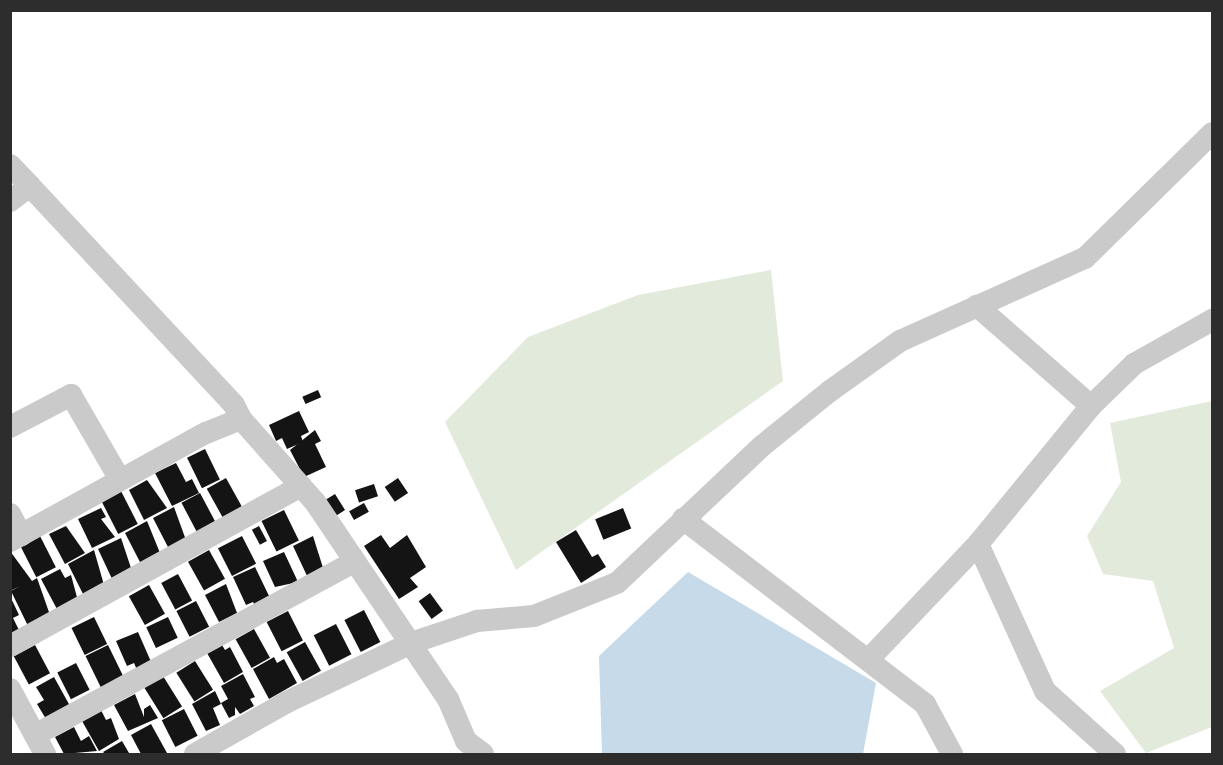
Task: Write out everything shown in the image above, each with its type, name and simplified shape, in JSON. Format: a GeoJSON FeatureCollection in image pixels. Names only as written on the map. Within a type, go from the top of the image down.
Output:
{"type":"FeatureCollection","features":[{"type":"Feature","properties":{"kind":"street"},"geometry":{"type":"LineString","coordinates":[[195,754],[287,702],[411,643],[477,621],[534,616],[579,600],[616,582],[830,391],[900,341],[1085,258],[1212,133]]}},
{"type":"Feature","properties":{"kind":"street"},"geometry":{"type":"LineString","coordinates":[[10,165],[234,405],[241,419],[301,486],[355,561],[448,699],[466,741],[483,754]]}},
{"type":"Feature","properties":{"kind":"street"},"geometry":{"type":"LineString","coordinates":[[10,201],[30,186]]}},
{"type":"Feature","properties":{"kind":"street"},"geometry":{"type":"LineString","coordinates":[[977,306],[1091,406]]}},
{"type":"Feature","properties":{"kind":"street"},"geometry":{"type":"LineString","coordinates":[[868,660],[978,544],[1091,406],[1134,364],[1212,320]]}},
{"type":"Feature","properties":{"kind":"street"},"geometry":{"type":"LineString","coordinates":[[10,427],[71,395],[120,480]]}},
{"type":"Feature","properties":{"kind":"street"},"geometry":{"type":"LineString","coordinates":[[10,514],[16,538],[206,433],[241,419]]}},
{"type":"Feature","properties":{"kind":"street"},"geometry":{"type":"LineString","coordinates":[[10,646],[301,486]]}},
{"type":"Feature","properties":{"kind":"street"},"geometry":{"type":"LineString","coordinates":[[684,519],[925,704],[952,754]]}},
{"type":"Feature","properties":{"kind":"street"},"geometry":{"type":"LineString","coordinates":[[978,544],[1045,691],[1114,754]]}},
{"type":"Feature","properties":{"kind":"street"},"geometry":{"type":"LineString","coordinates":[[10,689],[40,745],[355,561]]}},
{"type":"Feature","properties":{"kind":"green space"},"geometry":{"type":"Polygon","coordinates":[[[771,270],[783,381],[516,570],[445,422],[528,337],[638,295],[771,270]]]}},
{"type":"Feature","properties":{"kind":"green space"},"geometry":{"type":"Polygon","coordinates":[[[1212,401],[1212,727],[1146,753],[1100,691],[1174,648],[1153,581],[1103,574],[1087,536],[1121,482],[1110,423],[1212,401]]]}},
{"type":"Feature","properties":{"kind":"water"},"geometry":{"type":"Polygon","coordinates":[[[688,572],[876,683],[863,754],[602,754],[599,656],[688,572]]]}},
{"type":"Feature","properties":{"kind":"building"},"geometry":{"type":"Polygon","coordinates":[[[318,390],[321,397],[305,404],[302,397],[318,390]]]}},
{"type":"Feature","properties":{"kind":"building"},"geometry":{"type":"Polygon","coordinates":[[[299,411],[309,432],[301,436],[303,442],[287,449],[282,438],[276,441],[269,425],[299,411]]]}},
{"type":"Feature","properties":{"kind":"building"},"geometry":{"type":"Polygon","coordinates":[[[315,430],[321,441],[315,444],[326,467],[304,477],[290,450],[315,430]]]}},
{"type":"Feature","properties":{"kind":"building"},"geometry":{"type":"Polygon","coordinates":[[[205,449],[220,480],[202,488],[187,458],[205,449]]]}},
{"type":"Feature","properties":{"kind":"building"},"geometry":{"type":"Polygon","coordinates":[[[176,463],[186,482],[192,479],[199,493],[172,506],[155,473],[176,463]]]}},
{"type":"Feature","properties":{"kind":"building"},"geometry":{"type":"Polygon","coordinates":[[[226,478],[244,511],[225,522],[207,489],[226,478]]]}},
{"type":"Feature","properties":{"kind":"building"},"geometry":{"type":"Polygon","coordinates":[[[398,478],[408,493],[395,502],[385,487],[398,478]]]}},
{"type":"Feature","properties":{"kind":"building"},"geometry":{"type":"Polygon","coordinates":[[[147,480],[167,508],[144,520],[129,490],[147,480]]]}},
{"type":"Feature","properties":{"kind":"building"},"geometry":{"type":"Polygon","coordinates":[[[374,484],[378,496],[359,503],[355,490],[374,484]]]}},
{"type":"Feature","properties":{"kind":"building"},"geometry":{"type":"Polygon","coordinates":[[[121,491],[138,524],[118,534],[101,501],[121,491]]]}},
{"type":"Feature","properties":{"kind":"building"},"geometry":{"type":"Polygon","coordinates":[[[200,493],[217,525],[198,535],[181,503],[200,493]]]}},
{"type":"Feature","properties":{"kind":"building"},"geometry":{"type":"Polygon","coordinates":[[[335,494],[345,510],[335,516],[325,500],[335,494]]]}},
{"type":"Feature","properties":{"kind":"building"},"geometry":{"type":"Polygon","coordinates":[[[364,503],[369,512],[354,520],[349,511],[364,503]]]}},
{"type":"Feature","properties":{"kind":"building"},"geometry":{"type":"Polygon","coordinates":[[[174,507],[187,543],[170,551],[153,518],[174,507]]]}},
{"type":"Feature","properties":{"kind":"building"},"geometry":{"type":"Polygon","coordinates":[[[101,508],[106,517],[101,519],[115,537],[92,548],[78,519],[101,508]]]}},
{"type":"Feature","properties":{"kind":"building"},"geometry":{"type":"Polygon","coordinates":[[[623,508],[631,528],[603,540],[595,519],[623,508]]]}},
{"type":"Feature","properties":{"kind":"building"},"geometry":{"type":"Polygon","coordinates":[[[284,510],[299,541],[276,552],[262,521],[284,510]]]}},
{"type":"Feature","properties":{"kind":"building"},"geometry":{"type":"Polygon","coordinates":[[[147,521],[160,553],[141,564],[125,533],[147,521]]]}},
{"type":"Feature","properties":{"kind":"building"},"geometry":{"type":"Polygon","coordinates":[[[66,526],[85,553],[65,564],[49,534],[66,526]]]}},
{"type":"Feature","properties":{"kind":"building"},"geometry":{"type":"Polygon","coordinates":[[[259,526],[267,541],[260,545],[252,530],[259,526]]]}},
{"type":"Feature","properties":{"kind":"building"},"geometry":{"type":"Polygon","coordinates":[[[576,530],[592,557],[598,554],[606,567],[581,583],[556,542],[576,530]]]}},
{"type":"Feature","properties":{"kind":"building"},"geometry":{"type":"Polygon","coordinates":[[[381,535],[390,548],[407,535],[426,567],[410,578],[418,587],[399,599],[364,546],[381,535]]]}},
{"type":"Feature","properties":{"kind":"building"},"geometry":{"type":"Polygon","coordinates":[[[40,536],[56,567],[36,577],[20,546],[40,536]]]}},
{"type":"Feature","properties":{"kind":"building"},"geometry":{"type":"Polygon","coordinates":[[[242,536],[256,564],[232,576],[218,548],[242,536]]]}},
{"type":"Feature","properties":{"kind":"building"},"geometry":{"type":"Polygon","coordinates":[[[313,536],[324,571],[308,578],[293,546],[313,536]]]}},
{"type":"Feature","properties":{"kind":"building"},"geometry":{"type":"Polygon","coordinates":[[[121,538],[132,571],[113,581],[98,549],[121,538]]]}},
{"type":"Feature","properties":{"kind":"building"},"geometry":{"type":"Polygon","coordinates":[[[94,550],[104,585],[84,596],[68,564],[94,550]]]}},
{"type":"Feature","properties":{"kind":"building"},"geometry":{"type":"Polygon","coordinates":[[[209,550],[225,579],[204,590],[188,562],[209,550]]]}},
{"type":"Feature","properties":{"kind":"building"},"geometry":{"type":"Polygon","coordinates":[[[10,551],[32,581],[37,578],[50,615],[28,626],[11,591],[20,586],[10,591],[10,551]]]}},
{"type":"Feature","properties":{"kind":"building"},"geometry":{"type":"Polygon","coordinates":[[[284,552],[298,582],[275,587],[263,561],[284,552]]]}},
{"type":"Feature","properties":{"kind":"building"},"geometry":{"type":"Polygon","coordinates":[[[255,567],[271,600],[256,607],[253,602],[246,605],[233,577],[255,567]]]}},
{"type":"Feature","properties":{"kind":"building"},"geometry":{"type":"Polygon","coordinates":[[[60,569],[65,578],[71,575],[78,601],[58,611],[41,579],[60,569]]]}},
{"type":"Feature","properties":{"kind":"building"},"geometry":{"type":"Polygon","coordinates":[[[178,574],[192,600],[175,609],[161,583],[178,574]]]}},
{"type":"Feature","properties":{"kind":"building"},"geometry":{"type":"Polygon","coordinates":[[[226,584],[237,613],[219,622],[205,595],[226,584]]]}},
{"type":"Feature","properties":{"kind":"building"},"geometry":{"type":"Polygon","coordinates":[[[149,585],[165,614],[145,625],[129,596],[149,585]]]}},
{"type":"Feature","properties":{"kind":"building"},"geometry":{"type":"Polygon","coordinates":[[[430,593],[443,611],[432,619],[419,601],[430,593]]]}},
{"type":"Feature","properties":{"kind":"building"},"geometry":{"type":"Polygon","coordinates":[[[10,596],[19,615],[13,618],[19,630],[10,634],[10,596]]]}},
{"type":"Feature","properties":{"kind":"building"},"geometry":{"type":"Polygon","coordinates":[[[196,601],[209,627],[190,637],[176,611],[196,601]]]}},
{"type":"Feature","properties":{"kind":"building"},"geometry":{"type":"Polygon","coordinates":[[[364,610],[380,642],[361,652],[344,620],[364,610]]]}},
{"type":"Feature","properties":{"kind":"building"},"geometry":{"type":"Polygon","coordinates":[[[288,611],[303,640],[282,651],[267,622],[288,611]]]}},
{"type":"Feature","properties":{"kind":"building"},"geometry":{"type":"Polygon","coordinates":[[[94,617],[107,644],[85,655],[72,628],[94,617]]]}},
{"type":"Feature","properties":{"kind":"building"},"geometry":{"type":"Polygon","coordinates":[[[168,617],[178,638],[156,648],[146,627],[168,617]]]}},
{"type":"Feature","properties":{"kind":"building"},"geometry":{"type":"Polygon","coordinates":[[[336,624],[351,654],[329,666],[314,635],[336,624]]]}},
{"type":"Feature","properties":{"kind":"building"},"geometry":{"type":"Polygon","coordinates":[[[254,629],[270,658],[252,668],[236,639],[254,629]]]}},
{"type":"Feature","properties":{"kind":"building"},"geometry":{"type":"Polygon","coordinates":[[[138,632],[152,664],[137,670],[134,663],[127,666],[116,641],[138,632]]]}},
{"type":"Feature","properties":{"kind":"building"},"geometry":{"type":"Polygon","coordinates":[[[305,642],[321,671],[303,681],[287,652],[305,642]]]}},
{"type":"Feature","properties":{"kind":"building"},"geometry":{"type":"Polygon","coordinates":[[[35,645],[50,673],[29,685],[14,656],[35,645]]]}},
{"type":"Feature","properties":{"kind":"building"},"geometry":{"type":"Polygon","coordinates":[[[108,645],[124,678],[102,689],[86,656],[108,645]]]}},
{"type":"Feature","properties":{"kind":"building"},"geometry":{"type":"Polygon","coordinates":[[[222,645],[225,650],[230,647],[243,672],[224,683],[207,653],[222,645]]]}},
{"type":"Feature","properties":{"kind":"building"},"geometry":{"type":"Polygon","coordinates":[[[274,657],[277,663],[284,659],[297,683],[269,699],[253,669],[274,657]]]}},
{"type":"Feature","properties":{"kind":"building"},"geometry":{"type":"Polygon","coordinates":[[[195,661],[213,690],[194,701],[176,673],[195,661]]]}},
{"type":"Feature","properties":{"kind":"building"},"geometry":{"type":"Polygon","coordinates":[[[76,663],[90,690],[71,699],[57,673],[76,663]]]}},
{"type":"Feature","properties":{"kind":"building"},"geometry":{"type":"Polygon","coordinates":[[[243,674],[255,697],[250,699],[254,706],[240,714],[235,707],[235,715],[229,718],[221,703],[228,699],[221,686],[243,674]]]}},
{"type":"Feature","properties":{"kind":"building"},"geometry":{"type":"Polygon","coordinates":[[[163,676],[182,707],[163,718],[144,688],[163,676]]]}},
{"type":"Feature","properties":{"kind":"building"},"geometry":{"type":"Polygon","coordinates":[[[54,677],[70,706],[46,719],[37,704],[44,700],[36,687],[54,677]]]}},
{"type":"Feature","properties":{"kind":"building"},"geometry":{"type":"Polygon","coordinates":[[[215,691],[221,704],[213,708],[220,725],[206,731],[192,704],[215,691]]]}},
{"type":"Feature","properties":{"kind":"building"},"geometry":{"type":"Polygon","coordinates":[[[135,694],[144,717],[144,709],[150,705],[158,718],[128,731],[114,705],[135,694]]]}},
{"type":"Feature","properties":{"kind":"building"},"geometry":{"type":"Polygon","coordinates":[[[184,709],[198,736],[175,747],[162,720],[184,709]]]}},
{"type":"Feature","properties":{"kind":"building"},"geometry":{"type":"Polygon","coordinates":[[[101,710],[106,720],[111,718],[119,739],[99,751],[82,721],[101,710]]]}},
{"type":"Feature","properties":{"kind":"building"},"geometry":{"type":"Polygon","coordinates":[[[151,724],[167,753],[141,754],[131,735],[151,724]]]}},
{"type":"Feature","properties":{"kind":"building"},"geometry":{"type":"Polygon","coordinates":[[[74,727],[81,741],[89,736],[97,751],[64,754],[55,737],[74,727]]]}},
{"type":"Feature","properties":{"kind":"building"},"geometry":{"type":"Polygon","coordinates":[[[122,741],[129,753],[105,754],[103,752],[122,741]]]}}]}
